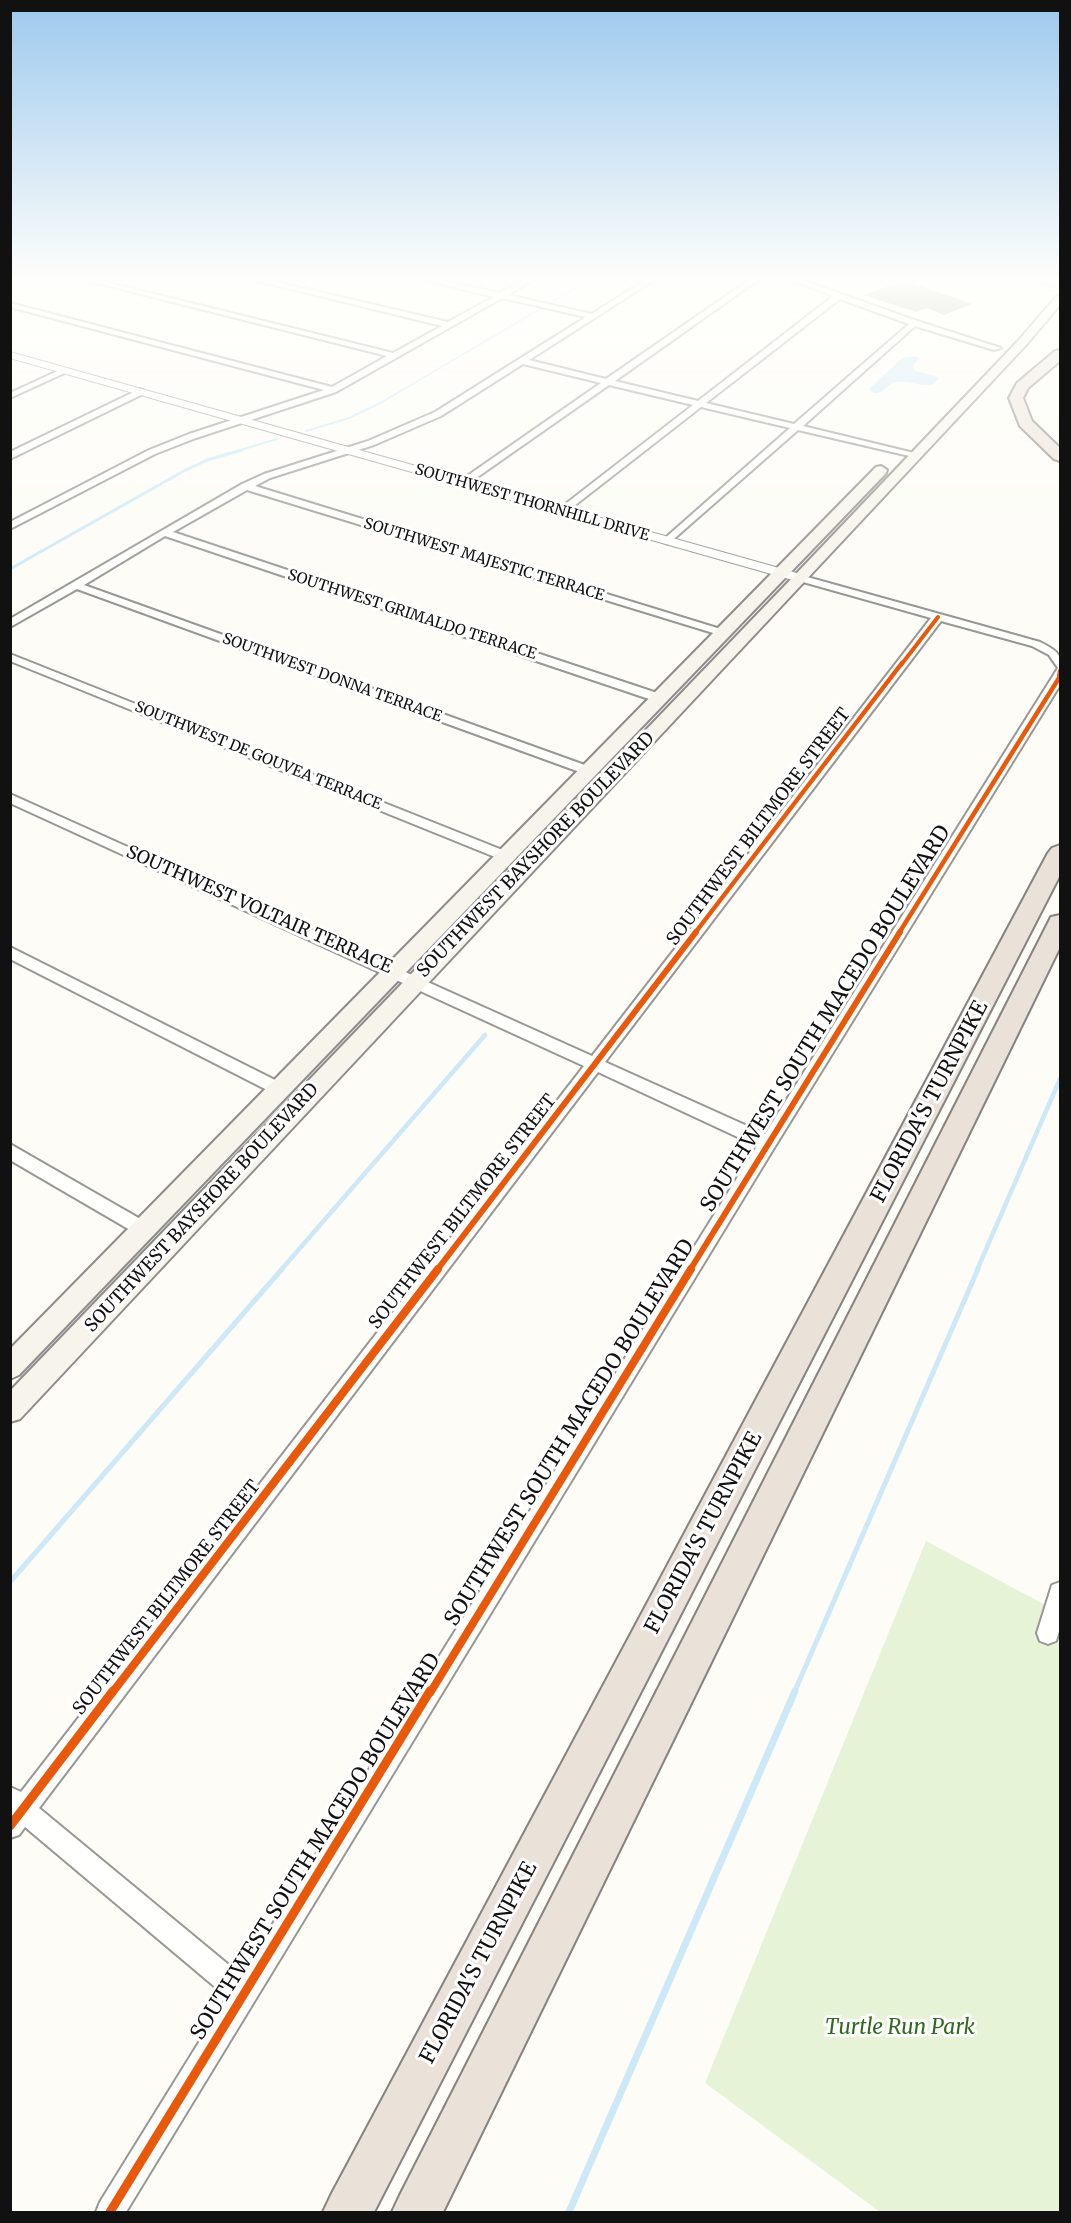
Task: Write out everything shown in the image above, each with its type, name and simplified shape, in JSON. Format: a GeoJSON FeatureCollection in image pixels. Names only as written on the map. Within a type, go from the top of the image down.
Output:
{"type":"FeatureCollection","features":[{"type":"Feature","properties":{"kind":"highway"},"geometry":{"type":"LineString","coordinates":[[1025,384],[1016,398],[1025,423],[1060,456]]}},
{"type":"Feature","properties":{"kind":"highway"},"geometry":{"type":"LineString","coordinates":[[1045,384],[1036,391],[1034,404],[1028,404],[1034,418],[1060,441]]}},
{"type":"Feature","properties":{"kind":"highway"},"geometry":{"type":"LineString","coordinates":[[1025,423],[1060,447]]}},
{"type":"Feature","properties":{"kind":"highway","name":"FLORIDA'S TURNPIKE"},"geometry":{"type":"LineString","coordinates":[[348,2212],[1060,853]]}},
{"type":"Feature","properties":{"kind":"highway","name":"FLORIDA'S TURNPIKE"},"geometry":{"type":"LineString","coordinates":[[417,2212],[1060,923]]}},
{"type":"Feature","properties":{"kind":"main road","name":"SOUTHWEST BAYSHORE BOULEVARD"},"geometry":{"type":"LineString","coordinates":[[10,1367],[780,573],[907,450],[982,384]]}},
{"type":"Feature","properties":{"kind":"main road","name":"SOUTHWEST BAYSHORE BOULEVARD"},"geometry":{"type":"LineString","coordinates":[[10,1410],[800,578],[907,450]]}},
{"type":"Feature","properties":{"kind":"main road"},"geometry":{"type":"LineString","coordinates":[[695,688],[687,683],[687,678],[714,650],[717,639]]}},
{"type":"Feature","properties":{"kind":"main road"},"geometry":{"type":"LineString","coordinates":[[630,757],[628,748],[663,712],[665,706],[659,698]]}},
{"type":"Feature","properties":{"kind":"main road"},"geometry":{"type":"LineString","coordinates":[[179,1232],[170,1224],[172,1214],[256,1126],[256,1113]]}},
{"type":"Feature","properties":{"kind":"main road"},"geometry":{"type":"LineString","coordinates":[[40,1379],[43,1361],[134,1268],[146,1237],[143,1229]]}},
{"type":"Feature","properties":{"kind":"street"},"geometry":{"type":"LineString","coordinates":[[10,396],[37,384]]}},
{"type":"Feature","properties":{"kind":"street","name":"SOUTHWEST THORNHILL DRIVE"},"geometry":{"type":"LineString","coordinates":[[111,384],[1036,644],[1057,662]]}},
{"type":"Feature","properties":{"kind":"street"},"geometry":{"type":"LineString","coordinates":[[309,384],[333,390]]}},
{"type":"Feature","properties":{"kind":"street"},"geometry":{"type":"LineString","coordinates":[[10,526],[172,443],[236,420],[279,410],[344,384]]}},
{"type":"Feature","properties":{"kind":"street"},"geometry":{"type":"LineString","coordinates":[[10,624],[245,486],[267,476],[398,433],[438,414],[485,384]]}},
{"type":"Feature","properties":{"kind":"street"},"geometry":{"type":"LineString","coordinates":[[462,483],[605,384]]}},
{"type":"Feature","properties":{"kind":"street"},"geometry":{"type":"LineString","coordinates":[[615,384],[907,450]]}},
{"type":"Feature","properties":{"kind":"street"},"geometry":{"type":"LineString","coordinates":[[562,511],[725,384]]}},
{"type":"Feature","properties":{"kind":"street"},"geometry":{"type":"LineString","coordinates":[[668,541],[844,384]]}},
{"type":"Feature","properties":{"kind":"street"},"geometry":{"type":"LineString","coordinates":[[10,456],[140,392]]}},
{"type":"Feature","properties":{"kind":"street","name":"SOUTHWEST MAJESTIC TERRACE"},"geometry":{"type":"LineString","coordinates":[[245,486],[717,639]]}},
{"type":"Feature","properties":{"kind":"street","name":"SOUTHWEST GRIMALDO TERRACE"},"geometry":{"type":"LineString","coordinates":[[165,533],[659,698]]}},
{"type":"Feature","properties":{"kind":"street","name":"SOUTHWEST DONNA TERRACE"},"geometry":{"type":"LineString","coordinates":[[75,585],[588,771]]}},
{"type":"Feature","properties":{"kind":"street","name":"SOUTHWEST BILTMORE STREET"},"geometry":{"type":"LineString","coordinates":[[15,1811],[596,1063],[938,617]]}},
{"type":"Feature","properties":{"kind":"street","name":"SOUTHWEST DE GOUVEA TERRACE"},"geometry":{"type":"LineString","coordinates":[[10,657],[506,856]]}},
{"type":"Feature","properties":{"kind":"street"},"geometry":{"type":"LineString","coordinates":[[1057,662],[1060,665]]}},
{"type":"Feature","properties":{"kind":"street","name":"SOUTHWEST SOUTH MACEDO BOULEVARD"},"geometry":{"type":"LineString","coordinates":[[110,2212],[768,1143],[1059,678],[1057,662]]}},
{"type":"Feature","properties":{"kind":"street","name":"SOUTHWEST VOLTAIR TERRACE"},"geometry":{"type":"LineString","coordinates":[[10,798],[768,1143]]}},
{"type":"Feature","properties":{"kind":"street"},"geometry":{"type":"LineString","coordinates":[[10,952],[279,1089]]}},
{"type":"Feature","properties":{"kind":"street"},"geometry":{"type":"LineString","coordinates":[[10,1151],[143,1229]]}},
{"type":"Feature","properties":{"kind":"street"},"geometry":{"type":"LineString","coordinates":[[1048,1633],[1060,1593]]}},
{"type":"Feature","properties":{"kind":"street"},"geometry":{"type":"LineString","coordinates":[[15,1811],[245,1995]]}},
{"type":"Feature","properties":{"kind":"green space","name":"Turtle Run Park"},"geometry":{"type":"Polygon","coordinates":[[[926,1541],[1060,1613],[1060,2212],[880,2212],[705,2083],[926,1541]]]}},
{"type":"Feature","properties":{"kind":"water"},"geometry":{"type":"Polygon","coordinates":[[[875,384],[892,384],[878,393],[870,391],[875,384]]]}},
{"type":"Feature","properties":{"kind":"waterway"},"geometry":{"type":"LineString","coordinates":[[306,431],[349,418],[413,384]]}},
{"type":"Feature","properties":{"kind":"waterway"},"geometry":{"type":"LineString","coordinates":[[237,451],[277,439]]}},
{"type":"Feature","properties":{"kind":"waterway"},"geometry":{"type":"LineString","coordinates":[[10,569],[182,472],[207,460],[242,450]]}},
{"type":"Feature","properties":{"kind":"waterway"},"geometry":{"type":"LineString","coordinates":[[281,1270],[485,1035]]}},
{"type":"Feature","properties":{"kind":"waterway"},"geometry":{"type":"LineString","coordinates":[[977,1270],[1060,1079]]}},
{"type":"Feature","properties":{"kind":"waterway"},"geometry":{"type":"LineString","coordinates":[[10,1582],[282,1269]]}},
{"type":"Feature","properties":{"kind":"waterway"},"geometry":{"type":"LineString","coordinates":[[794,1693],[978,1269]]}},
{"type":"Feature","properties":{"kind":"waterway"},"geometry":{"type":"LineString","coordinates":[[569,2212],[795,1691]]}},
{"type":"Feature","properties":{"kind":"cycle path"},"geometry":{"type":"LineString","coordinates":[[10,1826],[938,617]]}},
{"type":"Feature","properties":{"kind":"cycle path"},"geometry":{"type":"LineString","coordinates":[[110,2212],[768,1143],[1059,678],[1060,671]]}}]}
